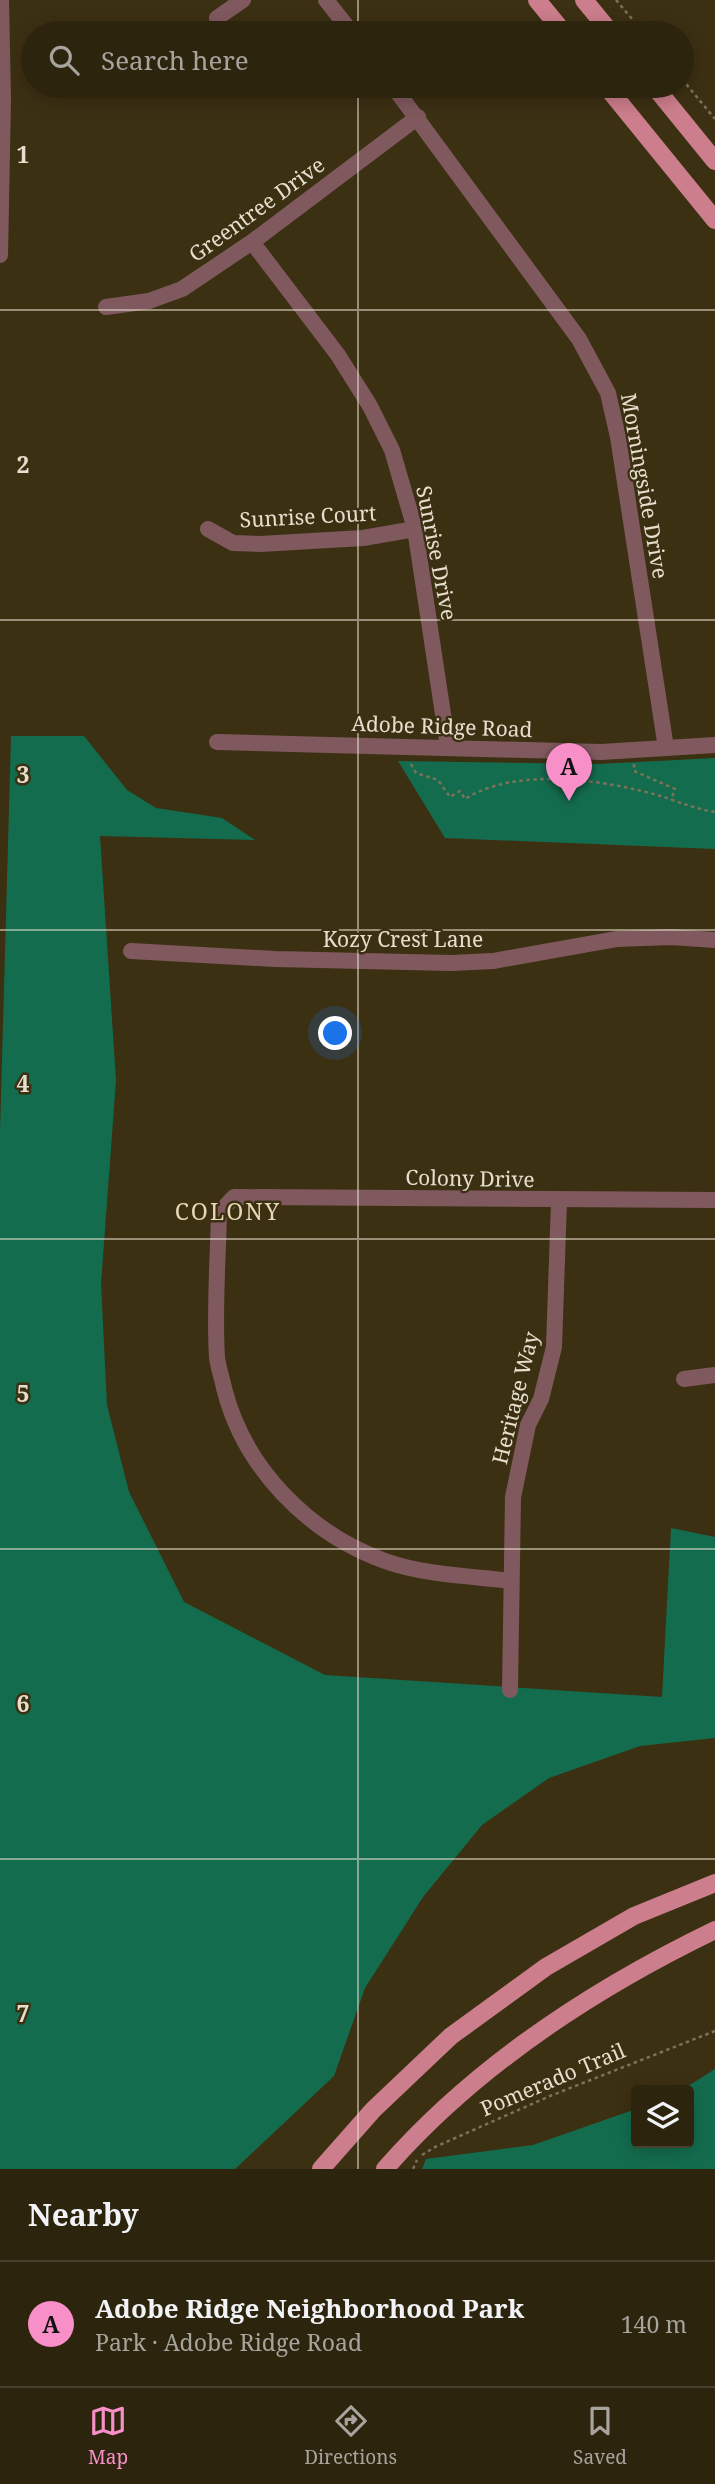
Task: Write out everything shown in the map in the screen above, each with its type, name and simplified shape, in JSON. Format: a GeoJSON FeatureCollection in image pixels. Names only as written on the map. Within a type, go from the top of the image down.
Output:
{"type":"FeatureCollection","features":[{"type":"Feature","properties":{"kind":"main road"},"geometry":{"type":"LineString","coordinates":[[537,0],[554,21]]}},
{"type":"Feature","properties":{"kind":"main road"},"geometry":{"type":"LineString","coordinates":[[584,0],[601,21]]}},
{"type":"Feature","properties":{"kind":"main road"},"geometry":{"type":"LineString","coordinates":[[616,98],[715,220]]}},
{"type":"Feature","properties":{"kind":"main road"},"geometry":{"type":"LineString","coordinates":[[664,98],[715,161]]}},
{"type":"Feature","properties":{"kind":"main road"},"geometry":{"type":"LineString","coordinates":[[321,2169],[373,2110],[461,2028],[546,1967],[634,1916],[715,1883]]}},
{"type":"Feature","properties":{"kind":"main road"},"geometry":{"type":"LineString","coordinates":[[385,2169],[410,2140],[486,2071],[575,2008],[670,1952],[715,1930]]}},
{"type":"Feature","properties":{"kind":"street"},"geometry":{"type":"LineString","coordinates":[[0,255],[3,99],[1,0]]}},
{"type":"Feature","properties":{"kind":"street"},"geometry":{"type":"LineString","coordinates":[[217,18],[243,0]]}},
{"type":"Feature","properties":{"kind":"street"},"geometry":{"type":"LineString","coordinates":[[326,0],[343,21]]}},
{"type":"Feature","properties":{"kind":"street","name":"Morningside Drive"},"geometry":{"type":"LineString","coordinates":[[403,98],[579,339],[608,393],[618,437],[666,748]]}},
{"type":"Feature","properties":{"kind":"street","name":"Greentree Drive"},"geometry":{"type":"LineString","coordinates":[[106,306],[149,300],[182,289],[252,242],[418,117]]}},
{"type":"Feature","properties":{"kind":"street","name":"Sunrise Drive"},"geometry":{"type":"LineString","coordinates":[[252,242],[338,355],[370,406],[392,450],[415,529],[448,747]]}},
{"type":"Feature","properties":{"kind":"street","name":"Sunrise Court"},"geometry":{"type":"LineString","coordinates":[[208,528],[233,543],[260,544],[363,538],[415,529]]}},
{"type":"Feature","properties":{"kind":"street","name":"Adobe Ridge Road"},"geometry":{"type":"LineString","coordinates":[[217,742],[601,752],[715,745]]}},
{"type":"Feature","properties":{"kind":"street","name":"Kozy Crest Lane"},"geometry":{"type":"LineString","coordinates":[[131,951],[275,959],[451,963],[493,961],[616,939],[671,937],[715,940]]}},
{"type":"Feature","properties":{"kind":"street","name":"Colony Drive"},"geometry":{"type":"LineString","coordinates":[[511,1581],[413,1569],[385,1561],[332,1536],[297,1508],[262,1469],[230,1413],[217,1359],[219,1213],[234,1197],[715,1200]]}},
{"type":"Feature","properties":{"kind":"street","name":"Heritage Way"},"geometry":{"type":"LineString","coordinates":[[510,1690],[513,1497],[528,1424],[541,1399],[554,1347],[559,1201]]}},
{"type":"Feature","properties":{"kind":"street"},"geometry":{"type":"LineString","coordinates":[[684,1379],[715,1375]]}},
{"type":"Feature","properties":{"kind":"path"},"geometry":{"type":"LineString","coordinates":[[616,0],[634,21]]}},
{"type":"Feature","properties":{"kind":"path"},"geometry":{"type":"LineString","coordinates":[[694,94],[715,119]]}},
{"type":"Feature","properties":{"kind":"path"},"geometry":{"type":"LineString","coordinates":[[411,747],[411,766],[416,773],[438,780],[450,797],[460,791],[465,799],[493,785],[536,780],[587,782],[628,789],[715,812]]}},
{"type":"Feature","properties":{"kind":"path"},"geometry":{"type":"LineString","coordinates":[[633,750],[634,771],[675,789],[671,800]]}},
{"type":"Feature","properties":{"kind":"path","name":"Pomerado Trail"},"geometry":{"type":"LineString","coordinates":[[413,2169],[418,2157],[435,2147],[551,2096],[715,2031]]}},
{"type":"Feature","properties":{"kind":"green space"},"geometry":{"type":"Polygon","coordinates":[[[11,736],[84,736],[127,790],[156,808],[222,818],[255,840],[100,836],[116,1080],[101,1284],[107,1405],[129,1492],[184,1602],[325,1675],[662,1697],[671,1528],[715,1537],[715,1738],[640,1746],[549,1778],[482,1825],[423,1897],[365,1988],[334,2076],[235,2169],[0,2169],[0,1133],[11,736]]]}},
{"type":"Feature","properties":{"kind":"green space"},"geometry":{"type":"Polygon","coordinates":[[[715,758],[715,849],[445,838],[398,761],[599,764],[715,758]]]}},
{"type":"Feature","properties":{"kind":"green space"},"geometry":{"type":"Polygon","coordinates":[[[715,2069],[715,2169],[422,2169],[426,2159],[533,2145],[631,2111],[631,2148],[694,2148],[694,2085],[690,2085],[715,2069]]]}},
{"type":"Feature","properties":{"kind":"place","name":"Adobe Ridge Neighborhood Park"},"geometry":{"type":"Point","coordinates":[569,801]}},
{"type":"Feature","properties":{"kind":"district","name":"COLONY"},"geometry":{"type":"Point","coordinates":[228,1212]}}]}
